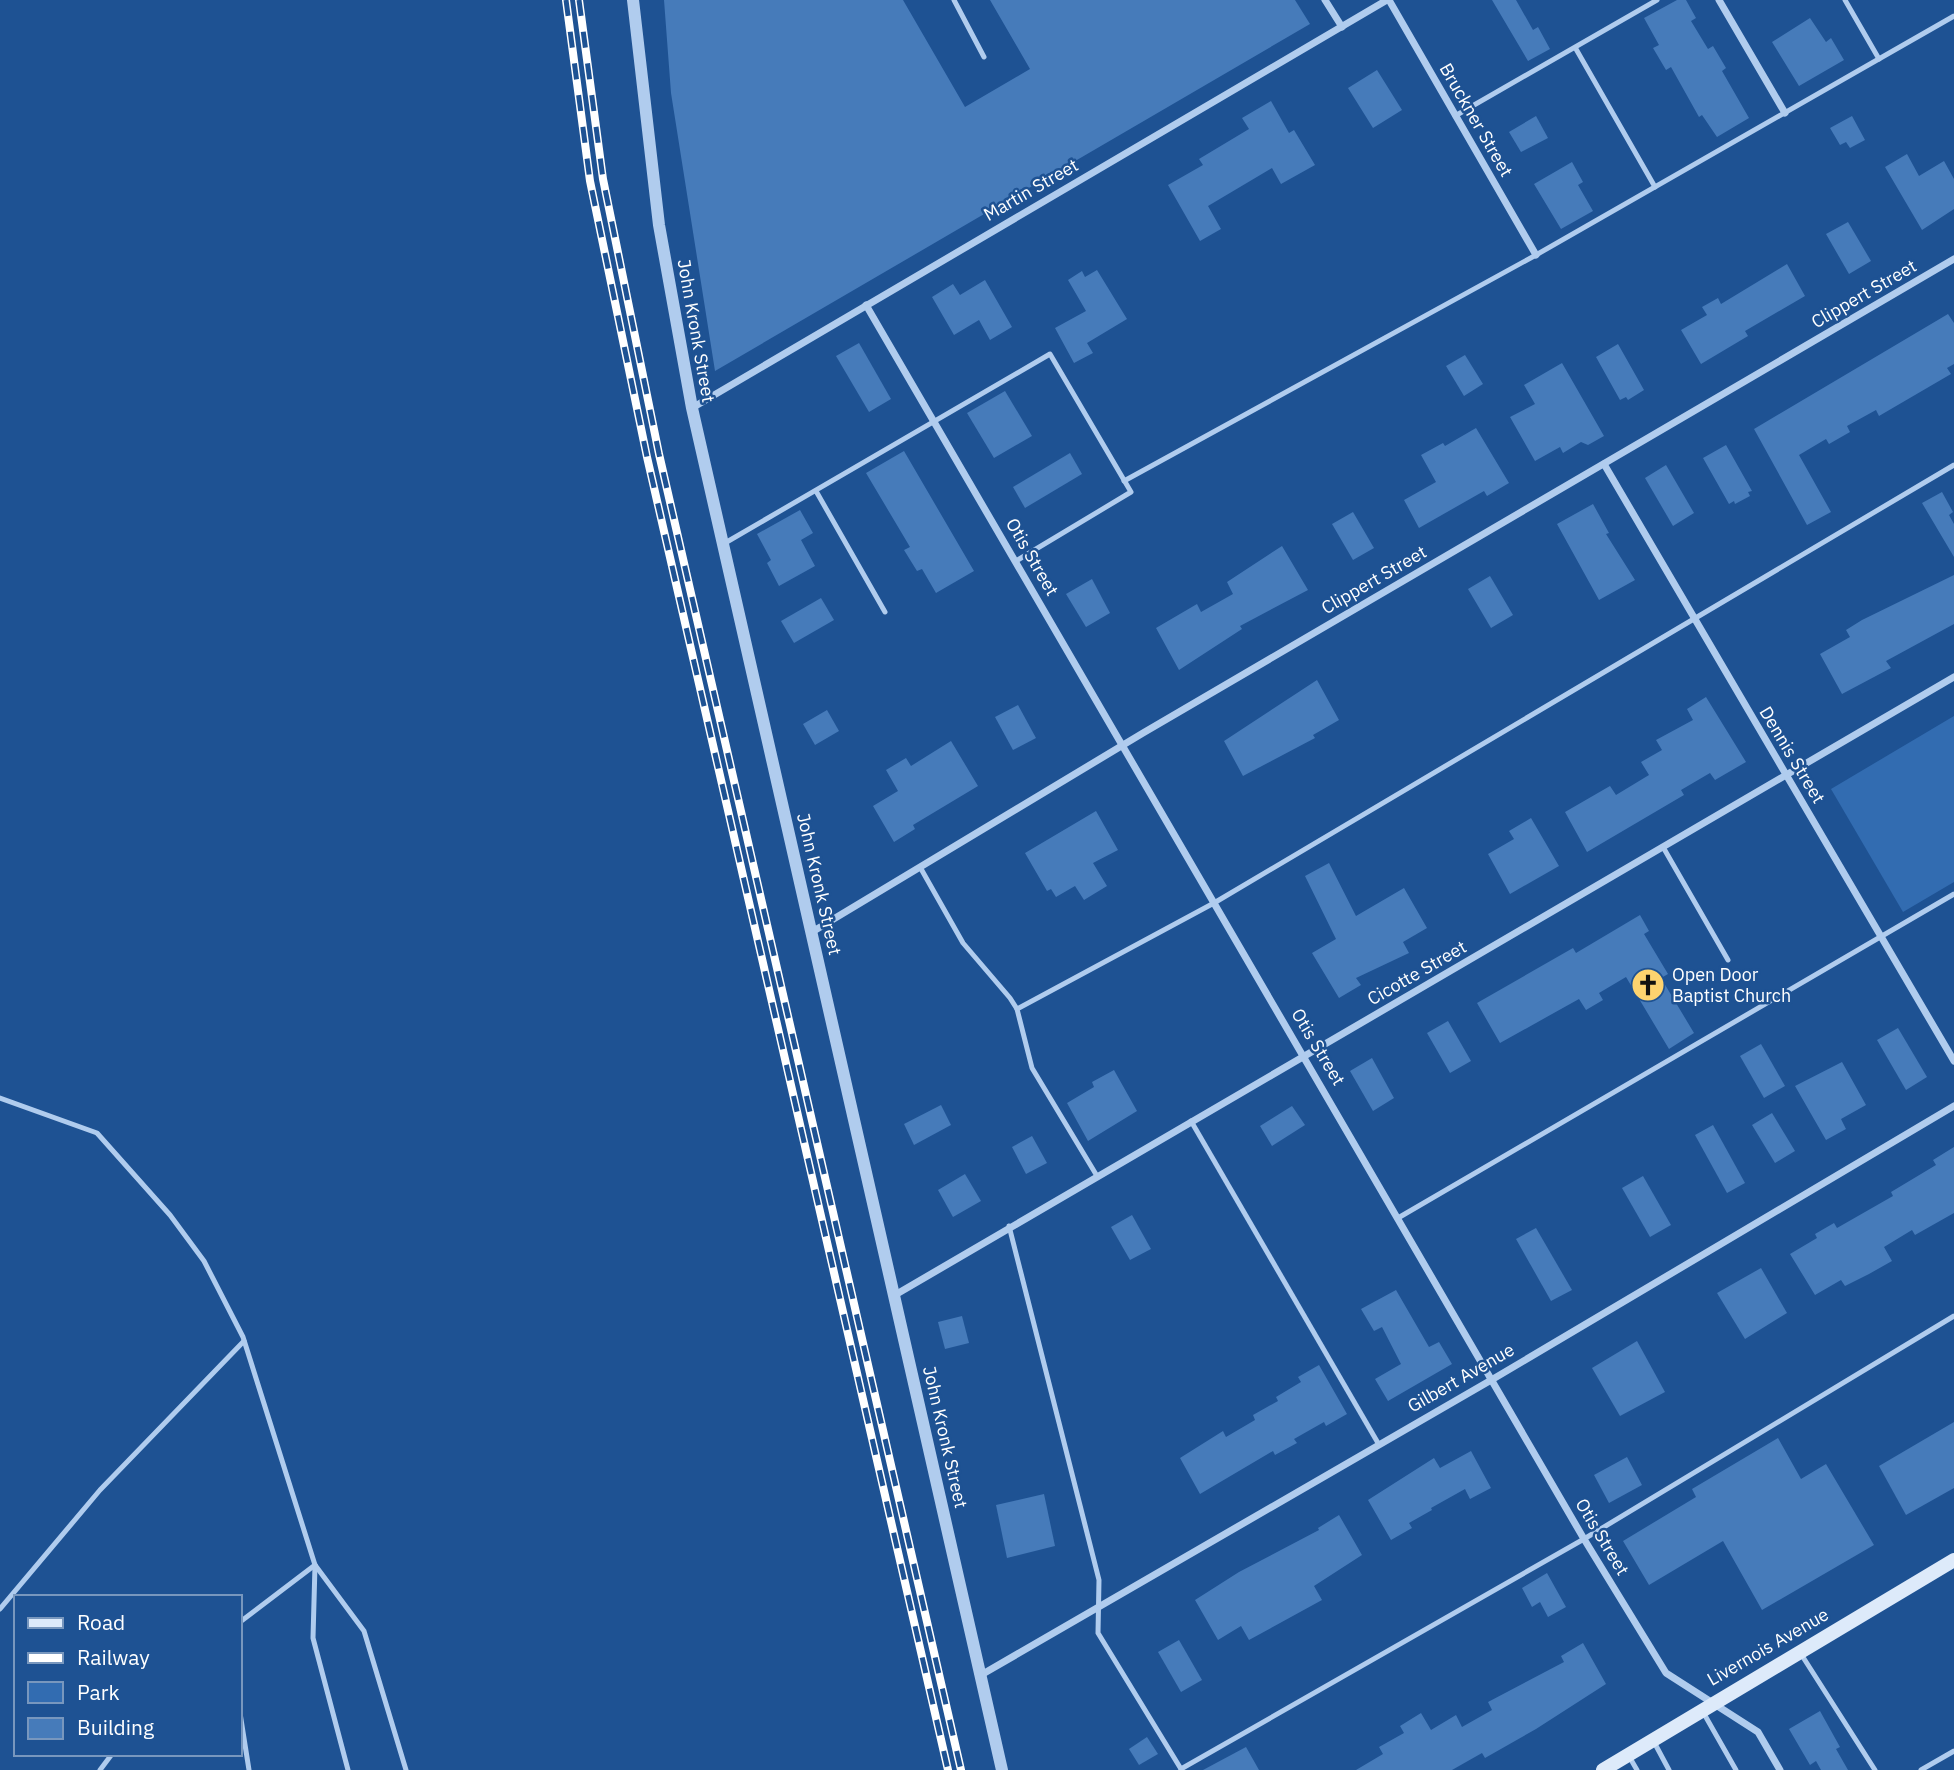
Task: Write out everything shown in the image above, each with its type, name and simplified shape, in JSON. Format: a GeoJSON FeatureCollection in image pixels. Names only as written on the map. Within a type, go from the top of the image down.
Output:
{"type":"FeatureCollection","features":[{"type":"Feature","properties":{"kind":"main road","name":"Livernois Avenue"},"geometry":{"type":"LineString","coordinates":[[1603,1770],[1954,1560]]}},
{"type":"Feature","properties":{"kind":"street","name":"John Kronk Street"},"geometry":{"type":"LineString","coordinates":[[633,0],[659,225],[692,408],[1002,1770]]}},
{"type":"Feature","properties":{"kind":"street"},"geometry":{"type":"LineString","coordinates":[[1325,0],[1342,27]]}},
{"type":"Feature","properties":{"kind":"street","name":"Martin Street"},"geometry":{"type":"LineString","coordinates":[[692,408],[1388,0]]}},
{"type":"Feature","properties":{"kind":"street","name":"Bruckner Street"},"geometry":{"type":"LineString","coordinates":[[1388,0],[1536,255]]}},
{"type":"Feature","properties":{"kind":"street"},"geometry":{"type":"LineString","coordinates":[[1719,0],[1785,113]]}},
{"type":"Feature","properties":{"kind":"street","name":"Clippert Street"},"geometry":{"type":"LineString","coordinates":[[813,932],[1123,745],[1954,259]]}},
{"type":"Feature","properties":{"kind":"street","name":"Otis Street"},"geometry":{"type":"LineString","coordinates":[[866,305],[1306,1056],[1584,1539],[1666,1673],[1707,1706],[1758,1732],[1780,1770]]}},
{"type":"Feature","properties":{"kind":"street","name":"Dennis Street"},"geometry":{"type":"LineString","coordinates":[[1604,464],[1880,939],[1954,1061]]}},
{"type":"Feature","properties":{"kind":"street","name":"Cicotte Street"},"geometry":{"type":"LineString","coordinates":[[895,1295],[1009,1226],[1306,1056],[1954,677]]}},
{"type":"Feature","properties":{"kind":"street","name":"Gilbert Avenue"},"geometry":{"type":"LineString","coordinates":[[981,1675],[1378,1443],[1493,1379],[1954,1106]]}},
{"type":"Feature","properties":{"kind":"lane"},"geometry":{"type":"LineString","coordinates":[[954,0],[984,57]]}},
{"type":"Feature","properties":{"kind":"lane"},"geometry":{"type":"LineString","coordinates":[[1455,116],[1657,0]]}},
{"type":"Feature","properties":{"kind":"lane"},"geometry":{"type":"LineString","coordinates":[[1845,0],[1879,59]]}},
{"type":"Feature","properties":{"kind":"lane"},"geometry":{"type":"LineString","coordinates":[[1124,481],[1536,255],[1954,16]]}},
{"type":"Feature","properties":{"kind":"lane"},"geometry":{"type":"LineString","coordinates":[[1576,48],[1655,187]]}},
{"type":"Feature","properties":{"kind":"lane"},"geometry":{"type":"LineString","coordinates":[[722,545],[1050,354],[1131,492],[1016,561]]}},
{"type":"Feature","properties":{"kind":"lane"},"geometry":{"type":"LineString","coordinates":[[1017,1009],[1214,903],[1692,617],[1954,465]]}},
{"type":"Feature","properties":{"kind":"lane"},"geometry":{"type":"LineString","coordinates":[[816,491],[885,612]]}},
{"type":"Feature","properties":{"kind":"lane"},"geometry":{"type":"LineString","coordinates":[[1663,847],[1727,960]]}},
{"type":"Feature","properties":{"kind":"lane"},"geometry":{"type":"LineString","coordinates":[[920,867],[963,943],[976,961],[999,982],[1017,1009],[1032,1068],[1097,1176]]}},
{"type":"Feature","properties":{"kind":"lane"},"geometry":{"type":"LineString","coordinates":[[1398,1218],[1954,894]]}},
{"type":"Feature","properties":{"kind":"lane"},"geometry":{"type":"LineString","coordinates":[[0,1098],[97,1133],[170,1215],[204,1261],[244,1341],[315,1565],[313,1638],[348,1770]]}},
{"type":"Feature","properties":{"kind":"lane"},"geometry":{"type":"LineString","coordinates":[[1191,1121],[1378,1443]]}},
{"type":"Feature","properties":{"kind":"lane"},"geometry":{"type":"LineString","coordinates":[[1009,1226],[1099,1580],[1098,1633],[1181,1769],[1584,1539],[1954,1316]]}},
{"type":"Feature","properties":{"kind":"lane"},"geometry":{"type":"LineString","coordinates":[[0,1609],[100,1490],[244,1341]]}},
{"type":"Feature","properties":{"kind":"lane"},"geometry":{"type":"LineString","coordinates":[[242,1620],[315,1565]]}},
{"type":"Feature","properties":{"kind":"lane"},"geometry":{"type":"LineString","coordinates":[[315,1565],[365,1631],[406,1770]]}},
{"type":"Feature","properties":{"kind":"lane"},"geometry":{"type":"LineString","coordinates":[[1799,1652],[1875,1770]]}},
{"type":"Feature","properties":{"kind":"lane"},"geometry":{"type":"LineString","coordinates":[[1707,1706],[1737,1770]]}},
{"type":"Feature","properties":{"kind":"lane"},"geometry":{"type":"LineString","coordinates":[[242,1726],[249,1770]]}},
{"type":"Feature","properties":{"kind":"lane"},"geometry":{"type":"LineString","coordinates":[[1653,1739],[1669,1770]]}},
{"type":"Feature","properties":{"kind":"lane"},"geometry":{"type":"LineString","coordinates":[[1921,1770],[1954,1751]]}},
{"type":"Feature","properties":{"kind":"lane"},"geometry":{"type":"LineString","coordinates":[[1628,1755],[1637,1770]]}},
{"type":"Feature","properties":{"kind":"green space"},"geometry":{"type":"Polygon","coordinates":[[[1954,716],[1954,882],[1903,912],[1831,789],[1954,716]]]}},
{"type":"Feature","properties":{"kind":"building"},"geometry":{"type":"Polygon","coordinates":[[[664,0],[903,0],[965,107],[1030,69],[990,0],[1295,0],[1310,24],[715,371],[671,93],[664,0]]]}},
{"type":"Feature","properties":{"kind":"building"},"geometry":{"type":"Polygon","coordinates":[[[1492,0],[1516,0],[1533,30],[1538,27],[1550,49],[1528,61],[1492,0]]]}},
{"type":"Feature","properties":{"kind":"building"},"geometry":{"type":"Polygon","coordinates":[[[1677,0],[1686,0],[1696,18],[1691,21],[1708,49],[1713,46],[1726,68],[1722,71],[1749,118],[1717,137],[1702,115],[1699,117],[1671,67],[1666,70],[1653,48],[1659,45],[1644,18],[1677,0]]]}},
{"type":"Feature","properties":{"kind":"building"},"geometry":{"type":"Polygon","coordinates":[[[1810,18],[1826,42],[1831,38],[1844,60],[1799,86],[1772,42],[1810,18]]]}},
{"type":"Feature","properties":{"kind":"building"},"geometry":{"type":"Polygon","coordinates":[[[1377,70],[1402,110],[1373,128],[1348,88],[1377,70]]]}},
{"type":"Feature","properties":{"kind":"building"},"geometry":{"type":"Polygon","coordinates":[[[1271,101],[1289,133],[1294,130],[1315,165],[1281,184],[1272,168],[1208,206],[1221,229],[1200,241],[1168,185],[1203,165],[1199,159],[1249,129],[1242,118],[1271,101]]]}},
{"type":"Feature","properties":{"kind":"building"},"geometry":{"type":"Polygon","coordinates":[[[1536,116],[1548,138],[1521,152],[1509,132],[1536,116]]]}},
{"type":"Feature","properties":{"kind":"building"},"geometry":{"type":"Polygon","coordinates":[[[1852,116],[1865,140],[1850,148],[1846,142],[1840,145],[1830,128],[1852,116]]]}},
{"type":"Feature","properties":{"kind":"building"},"geometry":{"type":"Polygon","coordinates":[[[1907,154],[1919,176],[1944,161],[1954,179],[1954,209],[1922,230],[1885,167],[1907,154]]]}},
{"type":"Feature","properties":{"kind":"building"},"geometry":{"type":"Polygon","coordinates":[[[1572,162],[1583,182],[1578,185],[1593,211],[1561,229],[1534,184],[1572,162]]]}},
{"type":"Feature","properties":{"kind":"building"},"geometry":{"type":"Polygon","coordinates":[[[1848,222],[1871,261],[1849,274],[1826,234],[1848,222]]]}},
{"type":"Feature","properties":{"kind":"building"},"geometry":{"type":"Polygon","coordinates":[[[1787,264],[1805,296],[1745,331],[1748,336],[1701,364],[1681,330],[1707,315],[1702,307],[1718,298],[1721,304],[1787,264]]]}},
{"type":"Feature","properties":{"kind":"building"},"geometry":{"type":"Polygon","coordinates":[[[1097,270],[1127,319],[1087,343],[1093,353],[1074,363],[1055,328],[1086,311],[1068,280],[1082,271],[1085,277],[1097,270]]]}},
{"type":"Feature","properties":{"kind":"building"},"geometry":{"type":"Polygon","coordinates":[[[985,280],[1012,327],[990,340],[979,320],[954,335],[932,297],[953,284],[960,295],[985,280]]]}},
{"type":"Feature","properties":{"kind":"building"},"geometry":{"type":"Polygon","coordinates":[[[1948,314],[1954,323],[1954,364],[1947,368],[1951,374],[1879,416],[1876,410],[1847,426],[1850,432],[1829,444],[1826,439],[1799,455],[1831,512],[1807,525],[1754,429],[1948,314]]]}},
{"type":"Feature","properties":{"kind":"building"},"geometry":{"type":"Polygon","coordinates":[[[859,343],[891,399],[869,412],[836,356],[859,343]]]}},
{"type":"Feature","properties":{"kind":"building"},"geometry":{"type":"Polygon","coordinates":[[[1618,344],[1644,390],[1628,400],[1626,397],[1620,400],[1596,357],[1618,344]]]}},
{"type":"Feature","properties":{"kind":"building"},"geometry":{"type":"Polygon","coordinates":[[[1465,355],[1483,384],[1464,396],[1446,366],[1465,355]]]}},
{"type":"Feature","properties":{"kind":"building"},"geometry":{"type":"Polygon","coordinates":[[[1562,363],[1604,436],[1588,445],[1581,442],[1563,453],[1560,447],[1535,461],[1510,417],[1535,404],[1524,385],[1562,363]]]}},
{"type":"Feature","properties":{"kind":"building"},"geometry":{"type":"Polygon","coordinates":[[[1005,391],[1032,436],[994,458],[967,413],[1005,391]]]}},
{"type":"Feature","properties":{"kind":"building"},"geometry":{"type":"Polygon","coordinates":[[[1476,428],[1509,483],[1487,496],[1484,491],[1419,528],[1404,500],[1436,482],[1421,455],[1443,443],[1445,446],[1476,428]]]}},
{"type":"Feature","properties":{"kind":"building"},"geometry":{"type":"Polygon","coordinates":[[[1726,445],[1752,491],[1748,492],[1750,496],[1735,504],[1734,501],[1729,504],[1703,458],[1726,445]]]}},
{"type":"Feature","properties":{"kind":"building"},"geometry":{"type":"Polygon","coordinates":[[[904,451],[974,571],[936,593],[922,569],[917,571],[904,550],[910,547],[866,473],[904,451]]]}},
{"type":"Feature","properties":{"kind":"building"},"geometry":{"type":"Polygon","coordinates":[[[1070,453],[1082,474],[1025,508],[1013,487],[1070,453]]]}},
{"type":"Feature","properties":{"kind":"building"},"geometry":{"type":"Polygon","coordinates":[[[1666,465],[1694,513],[1673,526],[1645,478],[1666,465]]]}},
{"type":"Feature","properties":{"kind":"building"},"geometry":{"type":"Polygon","coordinates":[[[1942,492],[1953,512],[1949,515],[1954,524],[1954,557],[1922,503],[1942,492]]]}},
{"type":"Feature","properties":{"kind":"building"},"geometry":{"type":"Polygon","coordinates":[[[1593,504],[1609,533],[1606,534],[1635,580],[1599,600],[1557,524],[1593,504]]]}},
{"type":"Feature","properties":{"kind":"building"},"geometry":{"type":"Polygon","coordinates":[[[800,510],[813,533],[801,540],[815,566],[779,586],[767,563],[771,560],[757,534],[800,510]]]}},
{"type":"Feature","properties":{"kind":"building"},"geometry":{"type":"Polygon","coordinates":[[[1353,512],[1374,548],[1353,560],[1332,524],[1353,512]]]}},
{"type":"Feature","properties":{"kind":"building"},"geometry":{"type":"Polygon","coordinates":[[[1282,546],[1308,590],[1240,626],[1242,629],[1179,670],[1156,628],[1197,604],[1201,612],[1233,594],[1227,582],[1282,546]]]}},
{"type":"Feature","properties":{"kind":"building"},"geometry":{"type":"Polygon","coordinates":[[[1954,575],[1954,624],[1886,661],[1891,668],[1842,694],[1820,654],[1850,637],[1846,630],[1862,620],[1954,575]]]}},
{"type":"Feature","properties":{"kind":"building"},"geometry":{"type":"Polygon","coordinates":[[[1490,576],[1513,615],[1491,628],[1468,589],[1490,576]]]}},
{"type":"Feature","properties":{"kind":"building"},"geometry":{"type":"Polygon","coordinates":[[[1092,579],[1110,613],[1086,627],[1066,594],[1092,579]]]}},
{"type":"Feature","properties":{"kind":"building"},"geometry":{"type":"Polygon","coordinates":[[[821,598],[834,620],[794,643],[781,621],[821,598]]]}},
{"type":"Feature","properties":{"kind":"building"},"geometry":{"type":"Polygon","coordinates":[[[1317,680],[1339,720],[1313,735],[1315,738],[1243,776],[1224,741],[1317,680]]]}},
{"type":"Feature","properties":{"kind":"building"},"geometry":{"type":"Polygon","coordinates":[[[1706,697],[1746,762],[1715,780],[1710,773],[1681,790],[1684,795],[1587,852],[1565,812],[1610,786],[1616,795],[1649,775],[1641,762],[1662,750],[1656,740],[1693,720],[1687,709],[1706,697]]]}},
{"type":"Feature","properties":{"kind":"building"},"geometry":{"type":"Polygon","coordinates":[[[1018,705],[1036,738],[1013,750],[995,717],[1018,705]]]}},
{"type":"Feature","properties":{"kind":"building"},"geometry":{"type":"Polygon","coordinates":[[[827,710],[839,731],[815,745],[803,724],[827,710]]]}},
{"type":"Feature","properties":{"kind":"building"},"geometry":{"type":"Polygon","coordinates":[[[951,741],[978,786],[913,825],[915,829],[894,842],[873,806],[898,791],[886,770],[906,758],[911,766],[951,741]]]}},
{"type":"Feature","properties":{"kind":"building"},"geometry":{"type":"Polygon","coordinates":[[[1096,811],[1118,850],[1093,863],[1107,886],[1084,900],[1075,886],[1056,897],[1051,889],[1047,891],[1025,853],[1096,811]]]}},
{"type":"Feature","properties":{"kind":"building"},"geometry":{"type":"Polygon","coordinates":[[[1531,818],[1559,866],[1510,894],[1488,854],[1514,839],[1509,831],[1531,818]]]}},
{"type":"Feature","properties":{"kind":"building"},"geometry":{"type":"Polygon","coordinates":[[[1329,863],[1356,916],[1404,888],[1427,928],[1403,942],[1409,953],[1356,978],[1361,985],[1339,998],[1312,953],[1336,939],[1305,876],[1329,863]]]}},
{"type":"Feature","properties":{"kind":"building"},"geometry":{"type":"Polygon","coordinates":[[[1640,915],[1649,931],[1644,934],[1668,974],[1661,978],[1694,1033],[1669,1049],[1626,977],[1599,993],[1603,1000],[1586,1010],[1579,999],[1500,1043],[1477,1003],[1573,948],[1576,953],[1640,915]]]}},
{"type":"Feature","properties":{"kind":"building"},"geometry":{"type":"Polygon","coordinates":[[[1448,1021],[1471,1061],[1450,1073],[1427,1033],[1448,1021]]]}},
{"type":"Feature","properties":{"kind":"building"},"geometry":{"type":"Polygon","coordinates":[[[1898,1028],[1927,1077],[1906,1090],[1877,1040],[1898,1028]]]}},
{"type":"Feature","properties":{"kind":"building"},"geometry":{"type":"Polygon","coordinates":[[[1761,1044],[1785,1086],[1764,1098],[1740,1056],[1761,1044]]]}},
{"type":"Feature","properties":{"kind":"building"},"geometry":{"type":"Polygon","coordinates":[[[1372,1058],[1394,1098],[1373,1111],[1350,1071],[1372,1058]]]}},
{"type":"Feature","properties":{"kind":"building"},"geometry":{"type":"Polygon","coordinates":[[[1842,1062],[1866,1105],[1841,1119],[1846,1129],[1826,1140],[1795,1086],[1842,1062]]]}},
{"type":"Feature","properties":{"kind":"building"},"geometry":{"type":"Polygon","coordinates":[[[1114,1070],[1137,1111],[1088,1141],[1067,1103],[1094,1087],[1092,1082],[1114,1070]]]}},
{"type":"Feature","properties":{"kind":"building"},"geometry":{"type":"Polygon","coordinates":[[[941,1105],[951,1125],[914,1145],[904,1124],[941,1105]]]}},
{"type":"Feature","properties":{"kind":"building"},"geometry":{"type":"Polygon","coordinates":[[[1292,1106],[1305,1125],[1272,1146],[1260,1126],[1292,1106]]]}},
{"type":"Feature","properties":{"kind":"building"},"geometry":{"type":"Polygon","coordinates":[[[1772,1113],[1795,1151],[1775,1163],[1752,1125],[1772,1113]]]}},
{"type":"Feature","properties":{"kind":"building"},"geometry":{"type":"Polygon","coordinates":[[[1713,1125],[1745,1183],[1727,1193],[1695,1135],[1713,1125]]]}},
{"type":"Feature","properties":{"kind":"building"},"geometry":{"type":"Polygon","coordinates":[[[1032,1136],[1047,1163],[1026,1174],[1012,1147],[1032,1136]]]}},
{"type":"Feature","properties":{"kind":"building"},"geometry":{"type":"Polygon","coordinates":[[[1954,1147],[1954,1213],[1915,1235],[1912,1230],[1884,1247],[1892,1261],[1845,1286],[1841,1280],[1815,1295],[1790,1254],[1817,1238],[1815,1234],[1834,1223],[1837,1228],[1893,1196],[1891,1192],[1936,1165],[1933,1160],[1954,1147]]]}},
{"type":"Feature","properties":{"kind":"building"},"geometry":{"type":"Polygon","coordinates":[[[965,1174],[981,1201],[953,1217],[938,1190],[965,1174]]]}},
{"type":"Feature","properties":{"kind":"building"},"geometry":{"type":"Polygon","coordinates":[[[1643,1176],[1671,1225],[1650,1237],[1622,1188],[1643,1176]]]}},
{"type":"Feature","properties":{"kind":"building"},"geometry":{"type":"Polygon","coordinates":[[[1132,1215],[1151,1249],[1130,1260],[1111,1227],[1132,1215]]]}},
{"type":"Feature","properties":{"kind":"building"},"geometry":{"type":"Polygon","coordinates":[[[1536,1228],[1572,1290],[1551,1301],[1516,1239],[1536,1228]]]}},
{"type":"Feature","properties":{"kind":"building"},"geometry":{"type":"Polygon","coordinates":[[[1761,1268],[1787,1313],[1745,1339],[1717,1293],[1761,1268]]]}},
{"type":"Feature","properties":{"kind":"building"},"geometry":{"type":"Polygon","coordinates":[[[1396,1290],[1429,1347],[1439,1342],[1452,1364],[1388,1401],[1375,1379],[1401,1364],[1382,1327],[1374,1331],[1361,1309],[1396,1290]]]}},
{"type":"Feature","properties":{"kind":"building"},"geometry":{"type":"Polygon","coordinates":[[[962,1316],[969,1343],[945,1349],[938,1322],[962,1316]]]}},
{"type":"Feature","properties":{"kind":"building"},"geometry":{"type":"Polygon","coordinates":[[[1637,1341],[1665,1392],[1620,1416],[1592,1368],[1637,1341]]]}},
{"type":"Feature","properties":{"kind":"building"},"geometry":{"type":"Polygon","coordinates":[[[1319,1365],[1347,1414],[1326,1426],[1324,1422],[1294,1439],[1297,1443],[1275,1455],[1273,1451],[1200,1494],[1180,1458],[1223,1431],[1226,1437],[1255,1420],[1253,1415],[1278,1401],[1276,1397],[1301,1382],[1298,1377],[1319,1365]]]}},
{"type":"Feature","properties":{"kind":"building"},"geometry":{"type":"Polygon","coordinates":[[[1954,1422],[1954,1488],[1906,1515],[1879,1466],[1954,1422]]]}},
{"type":"Feature","properties":{"kind":"building"},"geometry":{"type":"Polygon","coordinates":[[[1778,1438],[1801,1479],[1826,1464],[1874,1545],[1762,1610],[1723,1541],[1649,1585],[1623,1541],[1696,1497],[1692,1489],[1778,1438]]]}},
{"type":"Feature","properties":{"kind":"building"},"geometry":{"type":"Polygon","coordinates":[[[1471,1451],[1491,1488],[1470,1499],[1465,1489],[1409,1523],[1412,1528],[1391,1540],[1368,1500],[1434,1458],[1440,1468],[1471,1451]]]}},
{"type":"Feature","properties":{"kind":"building"},"geometry":{"type":"Polygon","coordinates":[[[1627,1457],[1642,1485],[1609,1503],[1594,1475],[1627,1457]]]}},
{"type":"Feature","properties":{"kind":"building"},"geometry":{"type":"Polygon","coordinates":[[[1044,1494],[1055,1546],[1007,1558],[996,1505],[1044,1494]]]}},
{"type":"Feature","properties":{"kind":"building"},"geometry":{"type":"Polygon","coordinates":[[[1339,1515],[1362,1555],[1314,1586],[1322,1600],[1249,1640],[1241,1626],[1218,1640],[1195,1600],[1239,1572],[1319,1530],[1318,1528],[1339,1515]]]}},
{"type":"Feature","properties":{"kind":"building"},"geometry":{"type":"Polygon","coordinates":[[[1547,1573],[1566,1607],[1548,1617],[1540,1602],[1532,1607],[1522,1588],[1547,1573]]]}},
{"type":"Feature","properties":{"kind":"building"},"geometry":{"type":"Polygon","coordinates":[[[1179,1640],[1202,1680],[1181,1692],[1158,1652],[1179,1640]]]}},
{"type":"Feature","properties":{"kind":"building"},"geometry":{"type":"Polygon","coordinates":[[[1583,1643],[1606,1684],[1485,1758],[1482,1753],[1452,1770],[1356,1770],[1383,1754],[1379,1747],[1404,1733],[1400,1726],[1421,1713],[1431,1730],[1456,1715],[1462,1727],[1492,1710],[1488,1702],[1564,1662],[1561,1656],[1583,1643]]]}},
{"type":"Feature","properties":{"kind":"building"},"geometry":{"type":"Polygon","coordinates":[[[1820,1711],[1840,1747],[1836,1749],[1848,1770],[1821,1770],[1816,1761],[1810,1765],[1789,1729],[1820,1711]]]}},
{"type":"Feature","properties":{"kind":"building"},"geometry":{"type":"Polygon","coordinates":[[[1147,1737],[1158,1754],[1139,1765],[1129,1749],[1147,1737]]]}},
{"type":"Feature","properties":{"kind":"building"},"geometry":{"type":"Polygon","coordinates":[[[1246,1747],[1259,1770],[1203,1770],[1246,1747]]]}},
{"type":"Feature","properties":{"kind":"railway"},"geometry":{"type":"LineString","coordinates":[[566,0],[590,181],[647,457],[948,1770]]}},
{"type":"Feature","properties":{"kind":"railway"},"geometry":{"type":"LineString","coordinates":[[579,0],[603,179],[659,454],[961,1770]]}},
{"type":"Feature","properties":{"kind":"place","name":"Open Door Baptist Church"},"geometry":{"type":"Point","coordinates":[1648,985]}}]}
